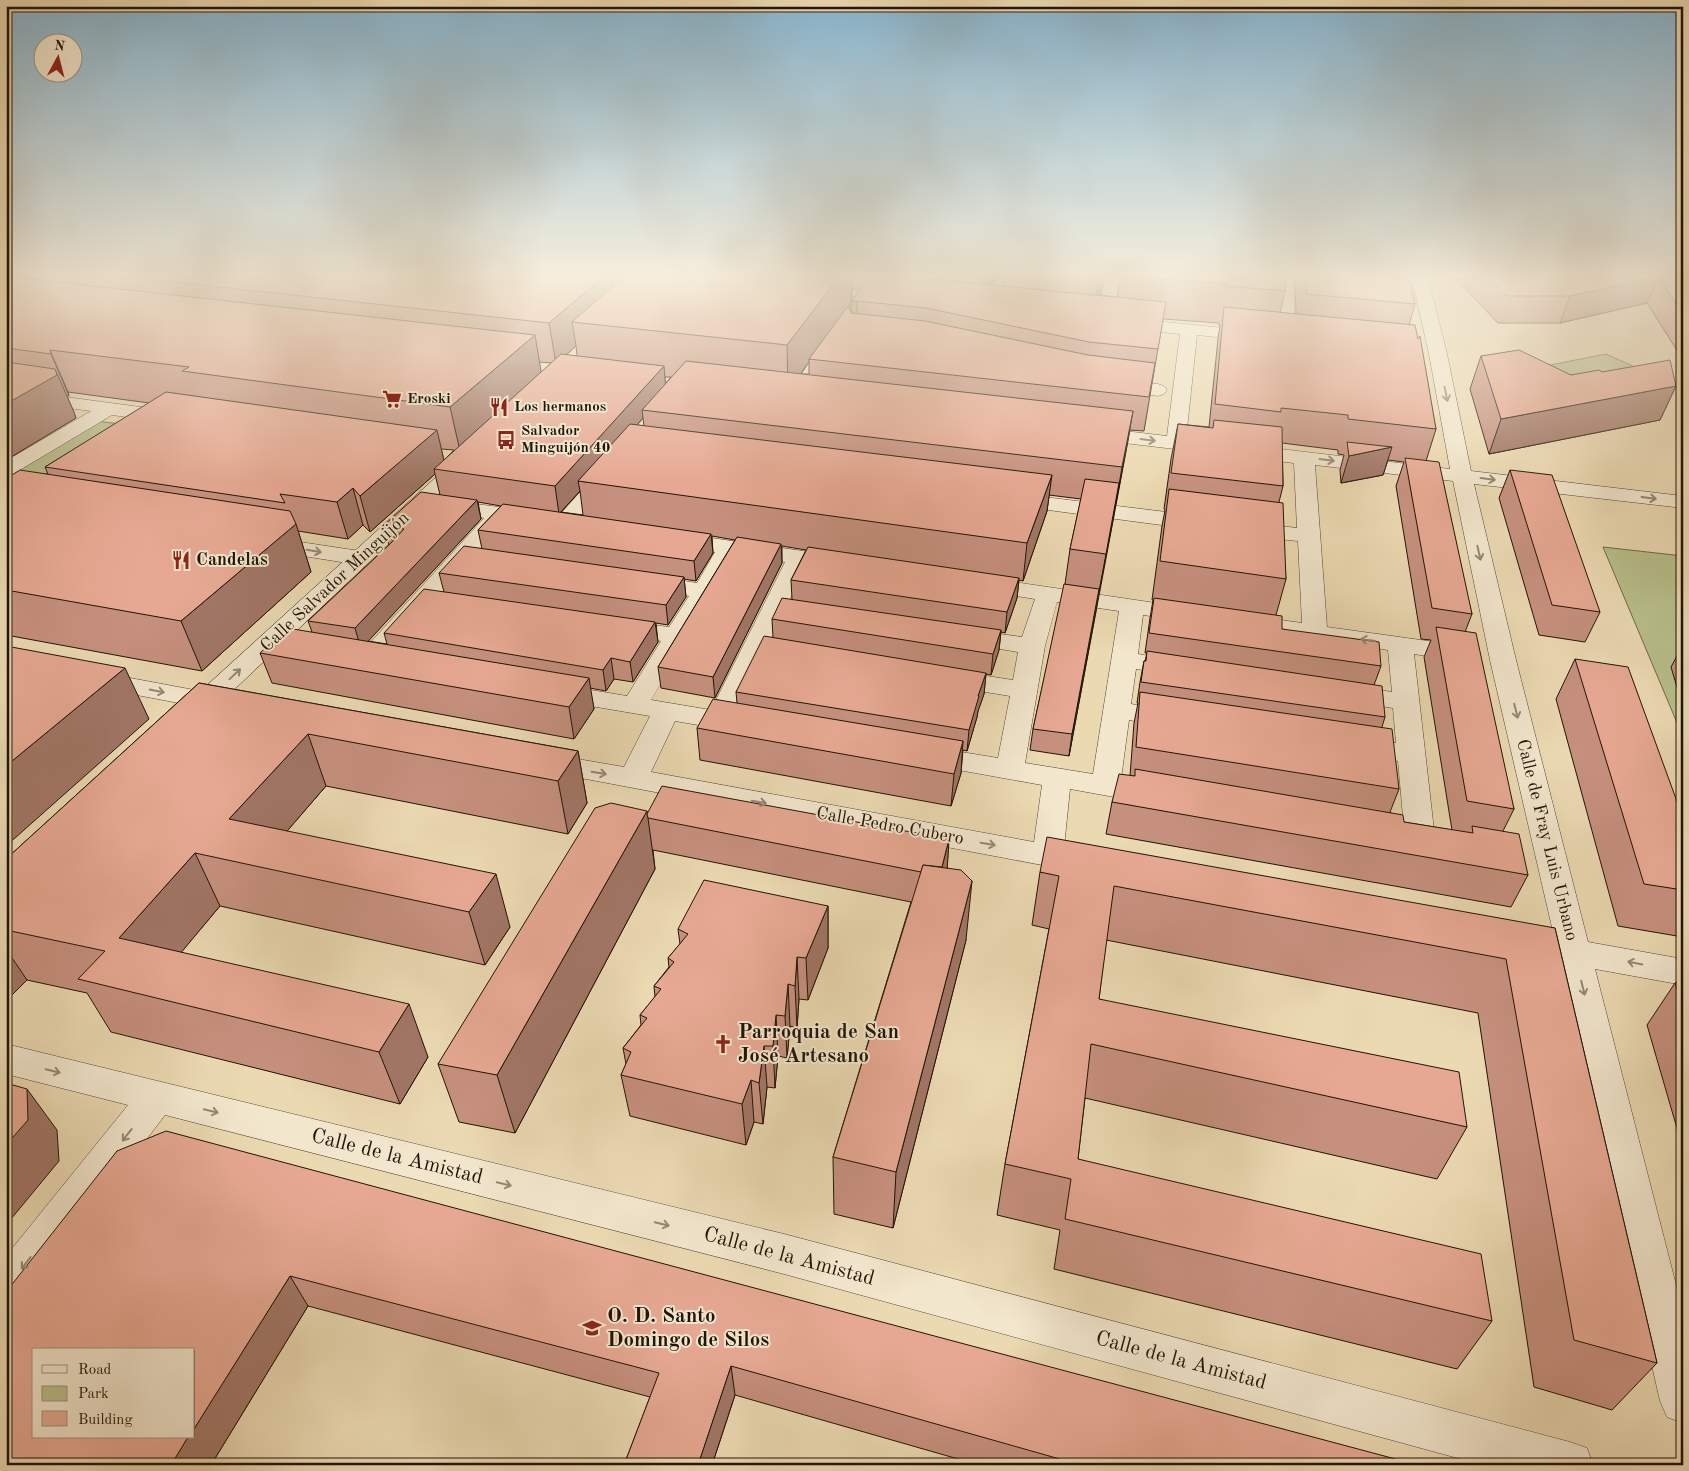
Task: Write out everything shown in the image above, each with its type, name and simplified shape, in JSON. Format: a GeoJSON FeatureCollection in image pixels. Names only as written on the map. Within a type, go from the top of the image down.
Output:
{"type":"FeatureCollection","features":[{"type":"Feature","properties":{"kind":"street"},"geometry":{"type":"LineString","coordinates":[[1176,443],[1187,347]]}},
{"type":"Feature","properties":{"kind":"street","name":"Calle de Fray Luis Urbano"},"geometry":{"type":"LineString","coordinates":[[1429,347],[1462,476],[1503,660],[1683,1400]]}},
{"type":"Feature","properties":{"kind":"street"},"geometry":{"type":"LineString","coordinates":[[1094,383],[1158,390]]}},
{"type":"Feature","properties":{"kind":"street"},"geometry":{"type":"LineString","coordinates":[[6,394],[159,424],[190,420]]}},
{"type":"Feature","properties":{"kind":"street"},"geometry":{"type":"LineString","coordinates":[[9,481],[103,413]]}},
{"type":"Feature","properties":{"kind":"street"},"geometry":{"type":"LineString","coordinates":[[1069,431],[1683,502]]}},
{"type":"Feature","properties":{"kind":"street","name":"Calle Salvador Minguijón"},"geometry":{"type":"LineString","coordinates":[[178,727],[422,502],[464,454]]}},
{"type":"Feature","properties":{"kind":"street"},"geometry":{"type":"LineString","coordinates":[[565,523],[622,457]]}},
{"type":"Feature","properties":{"kind":"street"},"geometry":{"type":"LineString","coordinates":[[1304,458],[1315,633]]}},
{"type":"Feature","properties":{"kind":"street"},"geometry":{"type":"LineString","coordinates":[[992,496],[1309,536]]}},
{"type":"Feature","properties":{"kind":"street"},"geometry":{"type":"LineString","coordinates":[[422,502],[594,528]]}},
{"type":"Feature","properties":{"kind":"street"},"geometry":{"type":"LineString","coordinates":[[396,665],[355,658],[423,600],[500,514]]}},
{"type":"Feature","properties":{"kind":"street"},"geometry":{"type":"LineString","coordinates":[[653,536],[856,566]]}},
{"type":"Feature","properties":{"kind":"street"},"geometry":{"type":"LineString","coordinates":[[243,540],[360,558]]}},
{"type":"Feature","properties":{"kind":"street"},"geometry":{"type":"LineString","coordinates":[[634,706],[730,547]]}},
{"type":"Feature","properties":{"kind":"street"},"geometry":{"type":"LineString","coordinates":[[463,556],[492,560]]}},
{"type":"Feature","properties":{"kind":"street"},"geometry":{"type":"LineString","coordinates":[[719,720],[754,646],[784,609],[799,558]]}},
{"type":"Feature","properties":{"kind":"street"},"geometry":{"type":"LineString","coordinates":[[627,580],[704,591]]}},
{"type":"Feature","properties":{"kind":"street"},"geometry":{"type":"LineString","coordinates":[[962,581],[1503,660]]}},
{"type":"Feature","properties":{"kind":"street"},"geometry":{"type":"LineString","coordinates":[[1010,770],[1032,646],[1048,594]]}},
{"type":"Feature","properties":{"kind":"street"},"geometry":{"type":"LineString","coordinates":[[423,600],[453,604]]}},
{"type":"Feature","properties":{"kind":"street"},"geometry":{"type":"LineString","coordinates":[[1106,786],[1132,606]]}},
{"type":"Feature","properties":{"kind":"street"},"geometry":{"type":"LineString","coordinates":[[600,625],[678,636]]}},
{"type":"Feature","properties":{"kind":"street"},"geometry":{"type":"LineString","coordinates":[[946,633],[1032,646]]}},
{"type":"Feature","properties":{"kind":"street"},"geometry":{"type":"LineString","coordinates":[[1400,645],[1420,839]]}},
{"type":"Feature","properties":{"kind":"street"},"geometry":{"type":"LineString","coordinates":[[754,646],[783,651]]}},
{"type":"Feature","properties":{"kind":"street"},"geometry":{"type":"LineString","coordinates":[[1125,660],[1202,672]]}},
{"type":"Feature","properties":{"kind":"street"},"geometry":{"type":"LineString","coordinates":[[72,675],[251,709]]}},
{"type":"Feature","properties":{"kind":"street"},"geometry":{"type":"LineString","coordinates":[[928,675],[1025,690]]}},
{"type":"Feature","properties":{"kind":"street"},"geometry":{"type":"LineString","coordinates":[[530,688],[768,728]]}},
{"type":"Feature","properties":{"kind":"street"},"geometry":{"type":"LineString","coordinates":[[1319,689],[1406,702]]}},
{"type":"Feature","properties":{"kind":"street"},"geometry":{"type":"LineString","coordinates":[[1118,710],[1196,722]]}},
{"type":"Feature","properties":{"kind":"street"},"geometry":{"type":"LineString","coordinates":[[633,779],[666,711]]}},
{"type":"Feature","properties":{"kind":"street"},"geometry":{"type":"LineString","coordinates":[[1333,743],[1412,754]]}},
{"type":"Feature","properties":{"kind":"street"},"geometry":{"type":"LineString","coordinates":[[903,751],[1175,798]]}},
{"type":"Feature","properties":{"kind":"street","name":"Calle Pedro Cubero"},"geometry":{"type":"LineString","coordinates":[[518,758],[1107,866]]}},
{"type":"Feature","properties":{"kind":"street"},"geometry":{"type":"LineString","coordinates":[[1048,855],[1057,778]]}},
{"type":"Feature","properties":{"kind":"street"},"geometry":{"type":"LineString","coordinates":[[1391,834],[1448,844]]}},
{"type":"Feature","properties":{"kind":"street"},"geometry":{"type":"LineString","coordinates":[[1496,938],[1683,972]]}},
{"type":"Feature","properties":{"kind":"street","name":"Calle de la Amistad"},"geometry":{"type":"LineString","coordinates":[[6,1058],[793,1257],[1570,1465]]}},
{"type":"Feature","properties":{"kind":"street"},"geometry":{"type":"LineString","coordinates":[[6,1289],[157,1097]]}},
{"type":"Feature","properties":{"kind":"green space"},"geometry":{"type":"Polygon","coordinates":[[[1606,354],[1670,383],[1500,375],[1606,354]]]}},
{"type":"Feature","properties":{"kind":"green space"},"geometry":{"type":"Polygon","coordinates":[[[96,421],[145,427],[49,490],[6,476],[96,421]]]}},
{"type":"Feature","properties":{"kind":"green space"},"geometry":{"type":"Polygon","coordinates":[[[1603,547],[1683,556],[1683,737],[1603,547]]]}},
{"type":"Feature","properties":{"kind":"building"},"geometry":{"type":"Polygon","coordinates":[[[521,347],[450,407],[182,371],[189,367],[50,350],[51,354],[6,348],[521,347]]]}},
{"type":"Feature","properties":{"kind":"building"},"geometry":{"type":"Polygon","coordinates":[[[818,347],[1048,347],[1088,355],[1155,363],[1149,397],[809,359],[818,347]]]}},
{"type":"Feature","properties":{"kind":"building"},"geometry":{"type":"Polygon","coordinates":[[[1135,347],[1158,347],[1158,349],[1135,347]]]}},
{"type":"Feature","properties":{"kind":"building"},"geometry":{"type":"Polygon","coordinates":[[[1220,347],[1422,347],[1436,429],[1348,419],[1348,415],[1281,408],[1281,412],[1215,404],[1220,347]]]}},
{"type":"Feature","properties":{"kind":"building"},"geometry":{"type":"Polygon","coordinates":[[[1519,350],[1571,375],[1599,370],[1602,372],[1670,360],[1676,386],[1501,419],[1481,356],[1519,350]]]}},
{"type":"Feature","properties":{"kind":"building"},"geometry":{"type":"Polygon","coordinates":[[[561,354],[664,366],[555,486],[434,469],[561,354]]]}},
{"type":"Feature","properties":{"kind":"building"},"geometry":{"type":"Polygon","coordinates":[[[686,361],[1133,411],[1122,467],[642,410],[686,361]]]}},
{"type":"Feature","properties":{"kind":"building"},"geometry":{"type":"Polygon","coordinates":[[[6,362],[55,369],[57,375],[6,404],[6,362]]]}},
{"type":"Feature","properties":{"kind":"building"},"geometry":{"type":"Polygon","coordinates":[[[166,392],[437,430],[360,496],[353,488],[337,502],[280,494],[285,503],[45,467],[166,392]]]}},
{"type":"Feature","properties":{"kind":"building"},"geometry":{"type":"Polygon","coordinates":[[[1214,420],[1282,427],[1283,486],[1171,473],[1178,424],[1213,428],[1214,420]]]}},
{"type":"Feature","properties":{"kind":"building"},"geometry":{"type":"Polygon","coordinates":[[[630,424],[1052,475],[1027,543],[578,481],[630,424]]]}},
{"type":"Feature","properties":{"kind":"building"},"geometry":{"type":"Polygon","coordinates":[[[1347,442],[1392,447],[1349,456],[1347,442]]]}},
{"type":"Feature","properties":{"kind":"building"},"geometry":{"type":"Polygon","coordinates":[[[1405,458],[1439,462],[1472,614],[1432,608],[1405,458]]]}},
{"type":"Feature","properties":{"kind":"building"},"geometry":{"type":"Polygon","coordinates":[[[20,470],[290,511],[296,524],[181,621],[6,590],[6,474],[12,475],[20,470]]]}},
{"type":"Feature","properties":{"kind":"building"},"geometry":{"type":"Polygon","coordinates":[[[1510,470],[1552,475],[1600,612],[1552,605],[1510,470]]]}},
{"type":"Feature","properties":{"kind":"building"},"geometry":{"type":"Polygon","coordinates":[[[1085,479],[1119,483],[1106,554],[1070,549],[1085,479]]]}},
{"type":"Feature","properties":{"kind":"building"},"geometry":{"type":"Polygon","coordinates":[[[1169,489],[1283,503],[1286,579],[1160,561],[1169,489]]]}},
{"type":"Feature","properties":{"kind":"building"},"geometry":{"type":"Polygon","coordinates":[[[421,492],[477,500],[355,628],[308,621],[404,529],[383,526],[421,492]]]}},
{"type":"Feature","properties":{"kind":"building"},"geometry":{"type":"Polygon","coordinates":[[[503,504],[711,534],[694,561],[478,530],[503,504]]]}},
{"type":"Feature","properties":{"kind":"building"},"geometry":{"type":"Polygon","coordinates":[[[737,537],[781,544],[713,677],[658,667],[737,537]]]}},
{"type":"Feature","properties":{"kind":"building"},"geometry":{"type":"Polygon","coordinates":[[[464,546],[684,577],[666,605],[439,573],[464,546]]]}},
{"type":"Feature","properties":{"kind":"building"},"geometry":{"type":"Polygon","coordinates":[[[808,547],[1019,578],[1007,612],[791,580],[808,547]]]}},
{"type":"Feature","properties":{"kind":"building"},"geometry":{"type":"Polygon","coordinates":[[[1064,584],[1099,589],[1072,734],[1033,729],[1064,584]]]}},
{"type":"Feature","properties":{"kind":"building"},"geometry":{"type":"Polygon","coordinates":[[[424,589],[655,622],[630,662],[611,658],[603,670],[384,633],[424,589]]]}},
{"type":"Feature","properties":{"kind":"building"},"geometry":{"type":"Polygon","coordinates":[[[782,598],[1001,630],[993,654],[772,619],[782,598]]]}},
{"type":"Feature","properties":{"kind":"building"},"geometry":{"type":"Polygon","coordinates":[[[1154,598],[1282,616],[1282,629],[1379,642],[1381,666],[1149,633],[1154,598]]]}},
{"type":"Feature","properties":{"kind":"building"},"geometry":{"type":"Polygon","coordinates":[[[1436,627],[1476,633],[1514,809],[1467,801],[1436,627]]]}},
{"type":"Feature","properties":{"kind":"building"},"geometry":{"type":"Polygon","coordinates":[[[287,628],[589,678],[569,707],[260,653],[287,628]]]}},
{"type":"Feature","properties":{"kind":"building"},"geometry":{"type":"Polygon","coordinates":[[[764,636],[986,673],[969,730],[736,692],[764,636]]]}},
{"type":"Feature","properties":{"kind":"building"},"geometry":{"type":"Polygon","coordinates":[[[6,646],[125,668],[6,766],[6,646]]]}},
{"type":"Feature","properties":{"kind":"building"},"geometry":{"type":"Polygon","coordinates":[[[1147,651],[1382,686],[1385,717],[1141,682],[1147,651]]]}},
{"type":"Feature","properties":{"kind":"building"},"geometry":{"type":"Polygon","coordinates":[[[1575,659],[1628,667],[1683,818],[1683,890],[1644,884],[1575,659]]]}},
{"type":"Feature","properties":{"kind":"building"},"geometry":{"type":"Polygon","coordinates":[[[199,683],[578,751],[558,781],[308,734],[229,819],[496,874],[469,912],[195,853],[119,938],[409,1004],[379,1052],[78,979],[105,951],[6,930],[6,859],[199,683]]]}},
{"type":"Feature","properties":{"kind":"building"},"geometry":{"type":"Polygon","coordinates":[[[1140,692],[1392,729],[1399,789],[1136,747],[1140,692]]]}},
{"type":"Feature","properties":{"kind":"building"},"geometry":{"type":"Polygon","coordinates":[[[713,699],[963,741],[954,774],[697,728],[713,699]]]}},
{"type":"Feature","properties":{"kind":"building"},"geometry":{"type":"Polygon","coordinates":[[[1135,769],[1403,815],[1404,822],[1473,833],[1472,826],[1519,834],[1528,875],[1112,802],[1119,774],[1135,776],[1135,769]]]}},
{"type":"Feature","properties":{"kind":"building"},"geometry":{"type":"Polygon","coordinates":[[[662,786],[949,839],[942,867],[923,865],[921,872],[648,818],[647,814],[662,786]]]}},
{"type":"Feature","properties":{"kind":"building"},"geometry":{"type":"Polygon","coordinates":[[[611,803],[647,811],[497,1075],[438,1064],[595,808],[611,803]]]}},
{"type":"Feature","properties":{"kind":"building"},"geometry":{"type":"Polygon","coordinates":[[[1047,837],[1555,928],[1657,1363],[1574,1340],[1506,959],[1114,886],[1099,999],[1459,1072],[1467,1127],[1091,1044],[1078,1159],[1481,1254],[1492,1321],[1065,1219],[1071,1179],[1005,1164],[1059,876],[1040,872],[1047,837]]]}},
{"type":"Feature","properties":{"kind":"building"},"geometry":{"type":"Polygon","coordinates":[[[923,865],[961,870],[972,881],[896,1172],[833,1157],[923,865]]]}},
{"type":"Feature","properties":{"kind":"building","name":"Parroquia de San José Artesano"},"geometry":{"type":"Polygon","coordinates":[[[704,880],[828,906],[806,958],[797,957],[795,986],[788,984],[785,1016],[776,1015],[773,1046],[764,1046],[759,1083],[751,1080],[742,1104],[621,1075],[631,1052],[623,1048],[647,1018],[640,1015],[661,989],[654,986],[674,962],[668,958],[688,934],[678,929],[704,880]]]}},
{"type":"Feature","properties":{"kind":"building"},"geometry":{"type":"Polygon","coordinates":[[[1683,979],[1683,1006],[1675,983],[1683,979]]]}},
{"type":"Feature","properties":{"kind":"building"},"geometry":{"type":"Polygon","coordinates":[[[6,1083],[27,1089],[28,1120],[6,1145],[6,1083]]]}},
{"type":"Feature","properties":{"kind":"building","name":"O. D. Santo Domingo de Silos"},"geometry":{"type":"Polygon","coordinates":[[[166,1131],[1418,1465],[1081,1465],[731,1366],[698,1465],[624,1465],[659,1373],[290,1276],[195,1427],[195,1348],[32,1348],[32,1438],[187,1438],[171,1465],[6,1465],[6,1292],[117,1151],[166,1131]]]}},
{"type":"Feature","properties":{"kind":"place","name":"Eroski"},"geometry":{"type":"Point","coordinates":[392,399]}},
{"type":"Feature","properties":{"kind":"place","name":"Los hermanos"},"geometry":{"type":"Point","coordinates":[499,407]}},
{"type":"Feature","properties":{"kind":"place","name":"Salvador Minguijón 40"},"geometry":{"type":"Point","coordinates":[506,440]}},
{"type":"Feature","properties":{"kind":"place","name":"Candelas"},"geometry":{"type":"Point","coordinates":[181,560]}},
{"type":"Feature","properties":{"kind":"place","name":"Parroquia de San José Artesano"},"geometry":{"type":"Point","coordinates":[723,1044]}},
{"type":"Feature","properties":{"kind":"place","name":"O. D. Santo Domingo de Silos"},"geometry":{"type":"Point","coordinates":[592,1328]}}]}
